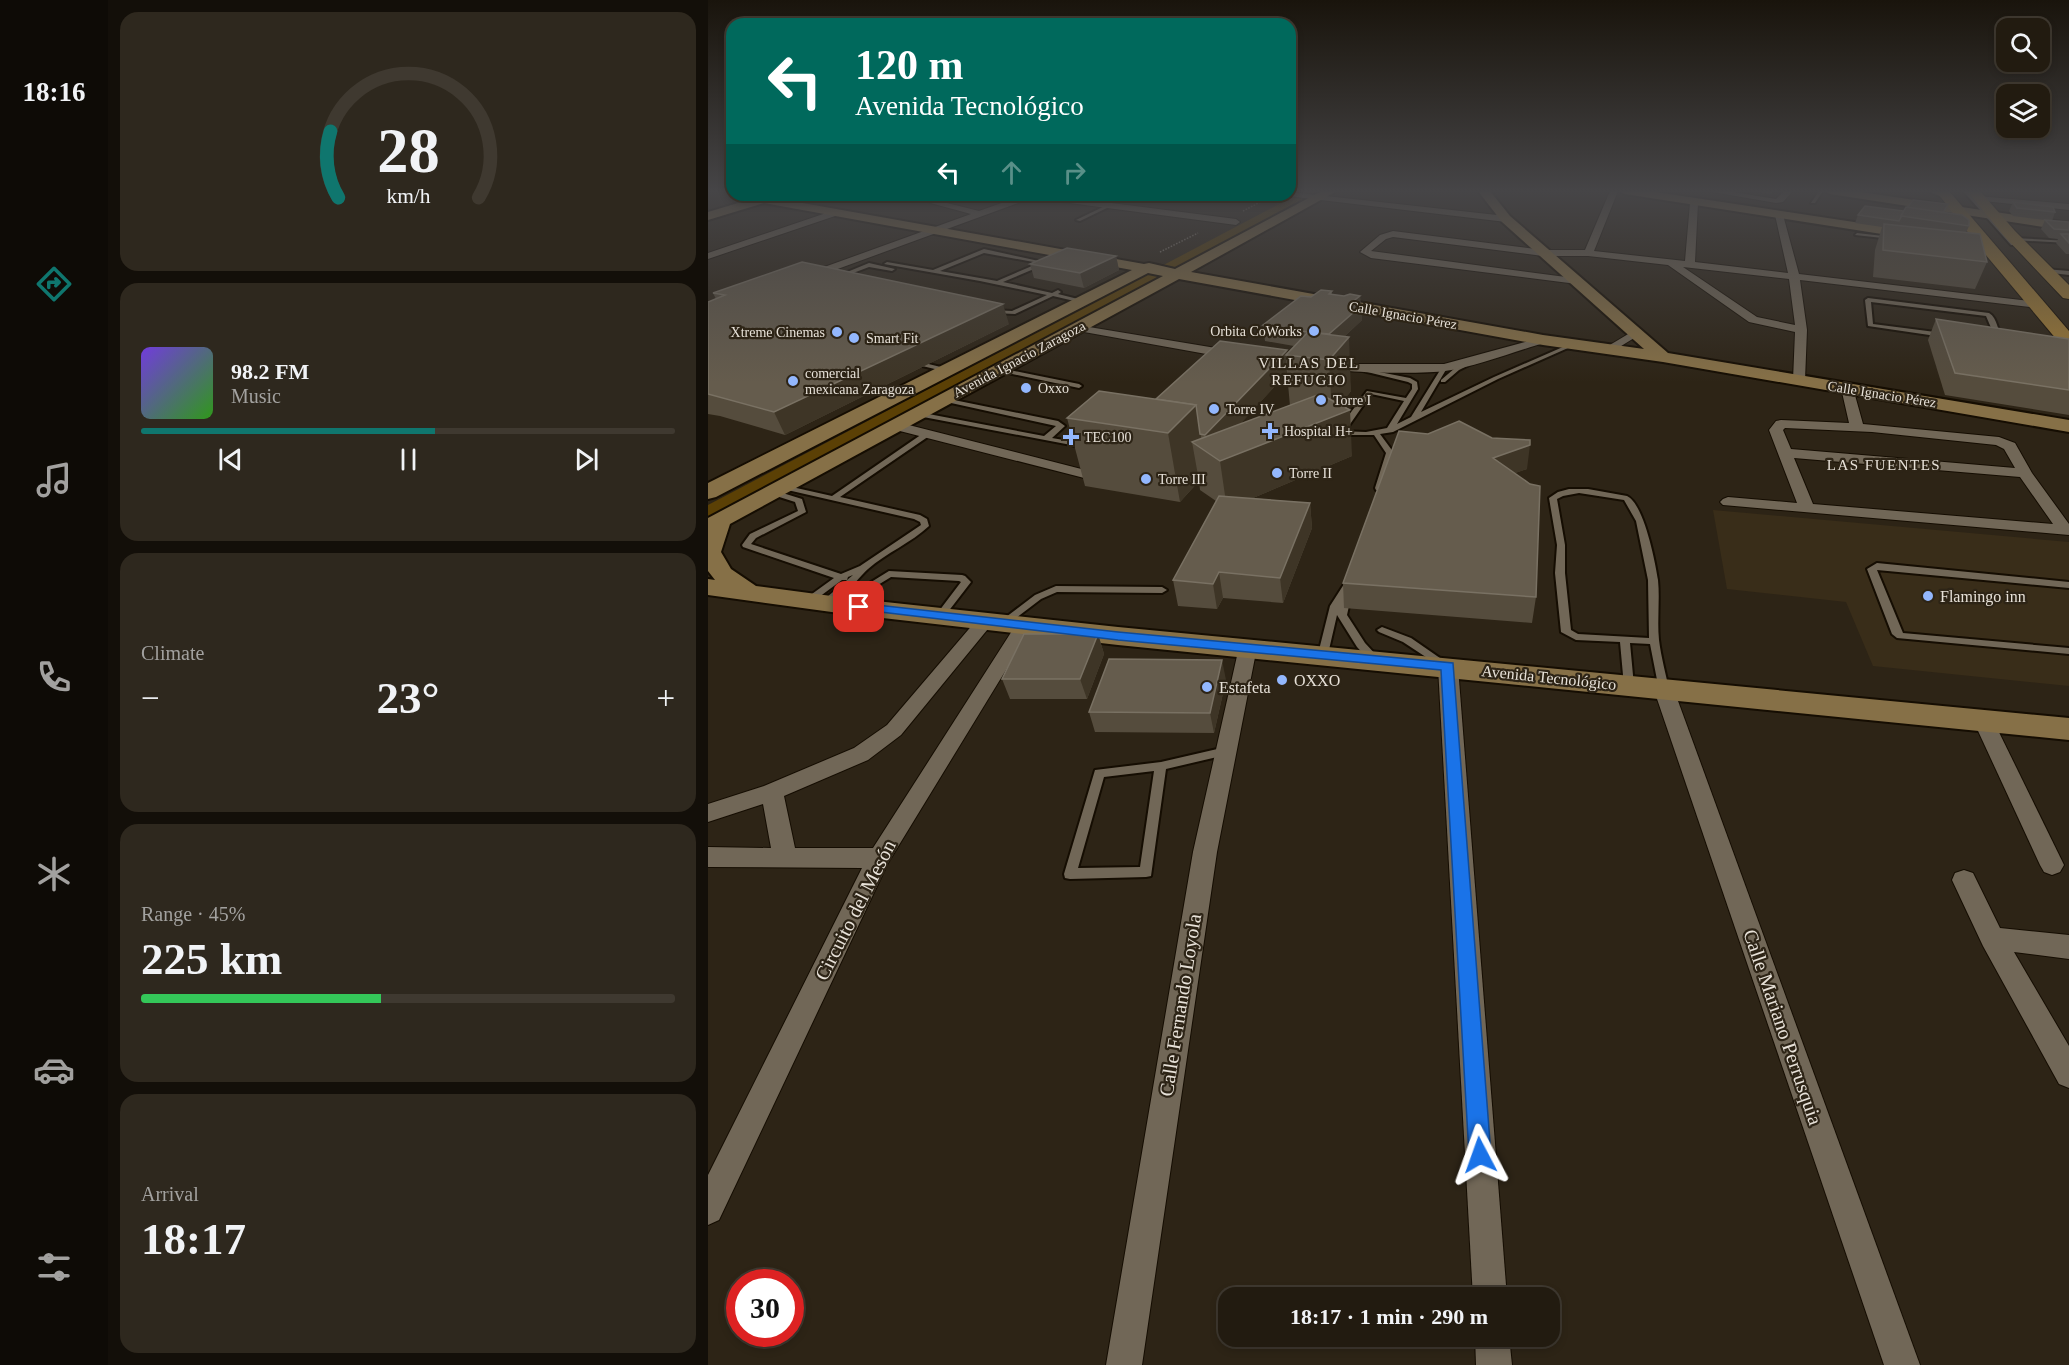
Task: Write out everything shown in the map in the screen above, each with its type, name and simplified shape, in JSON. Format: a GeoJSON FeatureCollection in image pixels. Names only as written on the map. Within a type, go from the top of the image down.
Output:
{"type":"FeatureCollection","features":[{"type":"Feature","properties":{"kind":"main road"},"geometry":{"type":"LineString","coordinates":[[1991,255],[2069,342]]}},
{"type":"Feature","properties":{"kind":"main road"},"geometry":{"type":"LineString","coordinates":[[2030,255],[2069,294]]}},
{"type":"Feature","properties":{"kind":"street"},"geometry":{"type":"LineString","coordinates":[[794,282],[868,255]]}},
{"type":"Feature","properties":{"kind":"street","name":"Calle Ignacio Pérez"},"geometry":{"type":"LineString","coordinates":[[1066,255],[1543,340],[1799,380],[1853,395],[2069,426]]}},
{"type":"Feature","properties":{"kind":"street","name":"Avenida Ignacio Zaragoza"},"geometry":{"type":"LineString","coordinates":[[715,524],[1214,255]]}},
{"type":"Feature","properties":{"kind":"street"},"geometry":{"type":"LineString","coordinates":[[1370,255],[1577,281]]}},
{"type":"Feature","properties":{"kind":"street"},"geometry":{"type":"LineString","coordinates":[[1545,255],[1663,357]]}},
{"type":"Feature","properties":{"kind":"street"},"geometry":{"type":"LineString","coordinates":[[1603,255],[2038,305]]}},
{"type":"Feature","properties":{"kind":"street"},"geometry":{"type":"LineString","coordinates":[[1690,265],[1691,255]]}},
{"type":"Feature","properties":{"kind":"street"},"geometry":{"type":"LineString","coordinates":[[1789,255],[1801,330],[1799,380]]}},
{"type":"Feature","properties":{"kind":"street","name":"Avenida Ignacio Zaragoza"},"geometry":{"type":"LineString","coordinates":[[709,491],[1169,256]]}},
{"type":"Feature","properties":{"kind":"street"},"geometry":{"type":"LineString","coordinates":[[1669,262],[1753,320],[1801,330]]}},
{"type":"Feature","properties":{"kind":"street"},"geometry":{"type":"LineString","coordinates":[[1077,328],[1250,357]]}},
{"type":"Feature","properties":{"kind":"street"},"geometry":{"type":"LineString","coordinates":[[1609,349],[1635,333]]}},
{"type":"Feature","properties":{"kind":"street"},"geometry":{"type":"LineString","coordinates":[[1311,364],[1355,368],[1444,368],[1543,340]]}},
{"type":"Feature","properties":{"kind":"street"},"geometry":{"type":"LineString","coordinates":[[1853,395],[1866,408],[1872,428]]}},
{"type":"Feature","properties":{"kind":"street"},"geometry":{"type":"LineString","coordinates":[[1853,395],[1857,427]]}},
{"type":"Feature","properties":{"kind":"street"},"geometry":{"type":"LineString","coordinates":[[1807,508],[1776,430],[1781,424],[1872,428],[1999,441],[2010,446],[2025,473],[2067,530]]}},
{"type":"Feature","properties":{"kind":"street"},"geometry":{"type":"LineString","coordinates":[[897,426],[1092,476]]}},
{"type":"Feature","properties":{"kind":"street"},"geometry":{"type":"LineString","coordinates":[[1784,453],[2025,473]]}},
{"type":"Feature","properties":{"kind":"street"},"geometry":{"type":"LineString","coordinates":[[1728,502],[2067,530]]}},
{"type":"Feature","properties":{"kind":"street"},"geometry":{"type":"LineString","coordinates":[[715,524],[710,552],[722,574],[750,593]]}},
{"type":"Feature","properties":{"kind":"street","name":"Avenida Tecnológico"},"geometry":{"type":"LineString","coordinates":[[708,587],[824,603],[1118,636],[1323,654],[2069,729]]}},
{"type":"Feature","properties":{"kind":"street"},"geometry":{"type":"LineString","coordinates":[[708,813],[772,792],[861,754],[894,729],[1006,622]]}},
{"type":"Feature","properties":{"kind":"street","name":"Circuito del Mesón"},"geometry":{"type":"LineString","coordinates":[[708,1209],[879,858],[1006,622]]}},
{"type":"Feature","properties":{"kind":"street","name":"Calle Fernando Loyola"},"geometry":{"type":"LineString","coordinates":[[1124,1365],[1205,852],[1248,647]]}},
{"type":"Feature","properties":{"kind":"street"},"geometry":{"type":"LineString","coordinates":[[1448,667],[1489,1287]]}},
{"type":"Feature","properties":{"kind":"street","name":"Calle Mariano Perrusquia"},"geometry":{"type":"LineString","coordinates":[[1664,690],[1902,1365]]}},
{"type":"Feature","properties":{"kind":"street"},"geometry":{"type":"LineString","coordinates":[[1983,720],[2052,865]]}},
{"type":"Feature","properties":{"kind":"street"},"geometry":{"type":"LineString","coordinates":[[772,792],[785,858]]}},
{"type":"Feature","properties":{"kind":"street"},"geometry":{"type":"LineString","coordinates":[[708,857],[879,858]]}},
{"type":"Feature","properties":{"kind":"street"},"geometry":{"type":"LineString","coordinates":[[1964,880],[1992,938],[2069,1074]]}},
{"type":"Feature","properties":{"kind":"street"},"geometry":{"type":"LineString","coordinates":[[1992,938],[2069,947]]}},
{"type":"Feature","properties":{"kind":"street"},"geometry":{"type":"LineString","coordinates":[[1493,1347],[1494,1365]]}},
{"type":"Feature","properties":{"kind":"lane"},"geometry":{"type":"LineString","coordinates":[[935,271],[973,255]]}},
{"type":"Feature","properties":{"kind":"lane"},"geometry":{"type":"LineString","coordinates":[[999,282],[1045,263],[1006,255]]}},
{"type":"Feature","properties":{"kind":"lane"},"geometry":{"type":"LineString","coordinates":[[2001,255],[2069,331]]}},
{"type":"Feature","properties":{"kind":"lane"},"geometry":{"type":"LineString","coordinates":[[2025,255],[2069,302]]}},
{"type":"Feature","properties":{"kind":"lane"},"geometry":{"type":"LineString","coordinates":[[861,257],[1086,299]]}},
{"type":"Feature","properties":{"kind":"lane"},"geometry":{"type":"LineString","coordinates":[[847,282],[835,279],[869,265],[892,269]]}},
{"type":"Feature","properties":{"kind":"lane"},"geometry":{"type":"LineString","coordinates":[[883,273],[904,266]]}},
{"type":"Feature","properties":{"kind":"lane"},"geometry":{"type":"LineString","coordinates":[[2046,271],[2069,273]]}},
{"type":"Feature","properties":{"kind":"lane"},"geometry":{"type":"LineString","coordinates":[[990,310],[1013,313],[1054,293]]}},
{"type":"Feature","properties":{"kind":"lane"},"geometry":{"type":"LineString","coordinates":[[1947,335],[1870,325],[1868,300],[1989,315],[1998,337],[2006,345],[1995,345]]}},
{"type":"Feature","properties":{"kind":"lane"},"geometry":{"type":"LineString","coordinates":[[1408,400],[1369,392],[1336,433],[1376,433],[1390,430],[1496,378],[1574,344]]}},
{"type":"Feature","properties":{"kind":"lane"},"geometry":{"type":"LineString","coordinates":[[1443,381],[1456,369],[1473,361]]}},
{"type":"Feature","properties":{"kind":"lane"},"geometry":{"type":"LineString","coordinates":[[912,362],[947,370]]}},
{"type":"Feature","properties":{"kind":"lane"},"geometry":{"type":"LineString","coordinates":[[1335,366],[1344,372],[1398,380],[1405,383],[1407,387]]}},
{"type":"Feature","properties":{"kind":"lane"},"geometry":{"type":"LineString","coordinates":[[1355,368],[1415,383],[1415,389],[1390,430]]}},
{"type":"Feature","properties":{"kind":"lane"},"geometry":{"type":"LineString","coordinates":[[1414,418],[1444,368]]}},
{"type":"Feature","properties":{"kind":"lane"},"geometry":{"type":"LineString","coordinates":[[1000,370],[1079,387]]}},
{"type":"Feature","properties":{"kind":"lane"},"geometry":{"type":"LineString","coordinates":[[944,400],[1060,424],[1061,426],[1046,440]]}},
{"type":"Feature","properties":{"kind":"lane"},"geometry":{"type":"LineString","coordinates":[[918,414],[1095,448]]}},
{"type":"Feature","properties":{"kind":"lane"},"geometry":{"type":"LineString","coordinates":[[1376,433],[1390,453]]}},
{"type":"Feature","properties":{"kind":"lane"},"geometry":{"type":"LineString","coordinates":[[836,497],[928,434]]}},
{"type":"Feature","properties":{"kind":"lane"},"geometry":{"type":"LineString","coordinates":[[1390,453],[1401,450]]}},
{"type":"Feature","properties":{"kind":"lane"},"geometry":{"type":"LineString","coordinates":[[1377,495],[1390,453]]}},
{"type":"Feature","properties":{"kind":"lane"},"geometry":{"type":"LineString","coordinates":[[778,490],[836,497],[917,517],[924,521],[925,526],[863,568],[841,577],[824,603]]}},
{"type":"Feature","properties":{"kind":"lane"},"geometry":{"type":"LineString","coordinates":[[778,490],[799,501],[802,512],[753,536],[746,545],[854,580]]}},
{"type":"Feature","properties":{"kind":"lane"},"geometry":{"type":"LineString","coordinates":[[1654,641],[1576,638],[1566,632],[1560,573],[1561,545],[1553,498],[1561,492],[1627,498],[1632,504],[1640,521],[1653,580],[1654,641],[1664,690]]}},
{"type":"Feature","properties":{"kind":"lane"},"geometry":{"type":"LineString","coordinates":[[2069,585],[1877,566],[1872,569],[1897,634],[1901,636],[2069,651]]}},
{"type":"Feature","properties":{"kind":"lane"},"geometry":{"type":"LineString","coordinates":[[824,603],[854,580],[863,568]]}},
{"type":"Feature","properties":{"kind":"lane"},"geometry":{"type":"LineString","coordinates":[[1353,572],[1342,615],[1361,645],[1374,659]]}},
{"type":"Feature","properties":{"kind":"lane"},"geometry":{"type":"LineString","coordinates":[[824,603],[889,574],[962,578],[966,582],[941,615]]}},
{"type":"Feature","properties":{"kind":"lane"},"geometry":{"type":"LineString","coordinates":[[1323,654],[1335,606],[1349,583]]}},
{"type":"Feature","properties":{"kind":"lane"},"geometry":{"type":"LineString","coordinates":[[1006,622],[1038,597],[1056,589],[1162,590]]}},
{"type":"Feature","properties":{"kind":"lane"},"geometry":{"type":"LineString","coordinates":[[1382,630],[1412,643],[1448,667]]}},
{"type":"Feature","properties":{"kind":"lane"},"geometry":{"type":"LineString","coordinates":[[1626,640],[1629,686]]}},
{"type":"Feature","properties":{"kind":"lane"},"geometry":{"type":"LineString","coordinates":[[1161,766],[1146,872],[1070,874],[1099,773],[1161,766],[1226,751]]}},
{"type":"Feature","properties":{"kind":"shaded area"},"geometry":{"type":"Polygon","coordinates":[[[1183,255],[1204,255],[708,517],[708,505],[1183,255]]]}},
{"type":"Feature","properties":{"kind":"shaded area","name":"Flamingo inn"},"geometry":{"type":"Polygon","coordinates":[[[1713,510],[2069,542],[2069,686],[1873,666],[1846,602],[1727,589],[1713,510]]]}},
{"type":"Feature","properties":{"kind":"building"},"geometry":{"type":"Polygon","coordinates":[[[1052,255],[1116,256],[1080,273],[1030,264],[1052,255]]]}},
{"type":"Feature","properties":{"kind":"building"},"geometry":{"type":"Polygon","coordinates":[[[1924,255],[1985,255],[1987,262],[1924,255]]]}},
{"type":"Feature","properties":{"kind":"building"},"geometry":{"type":"Polygon","coordinates":[[[802,262],[1003,304],[774,412],[708,394],[708,302],[725,295],[713,293],[802,262]]]}},
{"type":"Feature","properties":{"kind":"building"},"geometry":{"type":"Polygon","coordinates":[[[1321,290],[1332,291],[1329,294],[1360,296],[1351,303],[1362,305],[1329,334],[1263,325],[1301,296],[1311,297],[1321,290]]]}},
{"type":"Feature","properties":{"kind":"building"},"geometry":{"type":"Polygon","coordinates":[[[1936,319],[2069,339],[2069,390],[1955,373],[1936,319]]]}},
{"type":"Feature","properties":{"kind":"building"},"geometry":{"type":"Polygon","coordinates":[[[1308,332],[1349,337],[1329,360],[1286,355],[1308,332]]]}},
{"type":"Feature","properties":{"kind":"building"},"geometry":{"type":"Polygon","coordinates":[[[1220,341],[1287,350],[1205,435],[1200,434],[1196,405],[1156,399],[1220,341]]]}},
{"type":"Feature","properties":{"kind":"building"},"geometry":{"type":"Polygon","coordinates":[[[1099,391],[1196,405],[1168,433],[1067,418],[1099,391]]]}},
{"type":"Feature","properties":{"kind":"building"},"geometry":{"type":"Polygon","coordinates":[[[1320,394],[1350,410],[1220,461],[1192,442],[1320,394]]]}},
{"type":"Feature","properties":{"kind":"building"},"geometry":{"type":"Polygon","coordinates":[[[1459,421],[1492,438],[1530,440],[1530,445],[1493,458],[1530,484],[1540,486],[1536,597],[1343,583],[1399,431],[1428,434],[1459,421]]]}},
{"type":"Feature","properties":{"kind":"building"},"geometry":{"type":"Polygon","coordinates":[[[1219,496],[1310,503],[1280,578],[1219,572],[1213,584],[1173,580],[1219,496]]]}},
{"type":"Feature","properties":{"kind":"building"},"geometry":{"type":"Polygon","coordinates":[[[1024,634],[1098,634],[1080,679],[1002,679],[1024,634]]]}},
{"type":"Feature","properties":{"kind":"building"},"geometry":{"type":"Polygon","coordinates":[[[1109,659],[1222,660],[1210,713],[1089,712],[1109,659]]]}},
{"type":"Feature","properties":{"kind":"place","name":"Orbita CoWorks"},"geometry":{"type":"Point","coordinates":[1314,331]}},
{"type":"Feature","properties":{"kind":"place","name":"Xtreme Cinemas"},"geometry":{"type":"Point","coordinates":[837,332]}},
{"type":"Feature","properties":{"kind":"place","name":"Smart Fit"},"geometry":{"type":"Point","coordinates":[854,338]}},
{"type":"Feature","properties":{"kind":"place","name":"comercial mexicana Zaragoza"},"geometry":{"type":"Point","coordinates":[793,381]}},
{"type":"Feature","properties":{"kind":"place","name":"Oxxo"},"geometry":{"type":"Point","coordinates":[1026,388]}},
{"type":"Feature","properties":{"kind":"place","name":"Torre I"},"geometry":{"type":"Point","coordinates":[1321,400]}},
{"type":"Feature","properties":{"kind":"place","name":"Torre IV"},"geometry":{"type":"Point","coordinates":[1214,409]}},
{"type":"Feature","properties":{"kind":"place","name":"Hospital H+"},"geometry":{"type":"Point","coordinates":[1270,431]}},
{"type":"Feature","properties":{"kind":"place","name":"TEC100"},"geometry":{"type":"Point","coordinates":[1071,437]}},
{"type":"Feature","properties":{"kind":"place","name":"Torre II"},"geometry":{"type":"Point","coordinates":[1277,473]}},
{"type":"Feature","properties":{"kind":"place","name":"Torre III"},"geometry":{"type":"Point","coordinates":[1146,479]}},
{"type":"Feature","properties":{"kind":"place","name":"Flamingo inn"},"geometry":{"type":"Point","coordinates":[1928,596]}},
{"type":"Feature","properties":{"kind":"place","name":"OXXO"},"geometry":{"type":"Point","coordinates":[1282,680]}},
{"type":"Feature","properties":{"kind":"place","name":"Estafeta"},"geometry":{"type":"Point","coordinates":[1207,687]}},
{"type":"Feature","properties":{"kind":"district","name":"VILLAS DEL REFUGIO"},"geometry":{"type":"Point","coordinates":[1309,372]}},
{"type":"Feature","properties":{"kind":"district","name":"LAS FUENTES"},"geometry":{"type":"Point","coordinates":[1884,465]}},
{"type":"Feature","properties":{"kind":"route"},"geometry":{"type":"LineString","coordinates":[[859,607],[1118,636],[1448,667],[1480,1155]]}}]}
